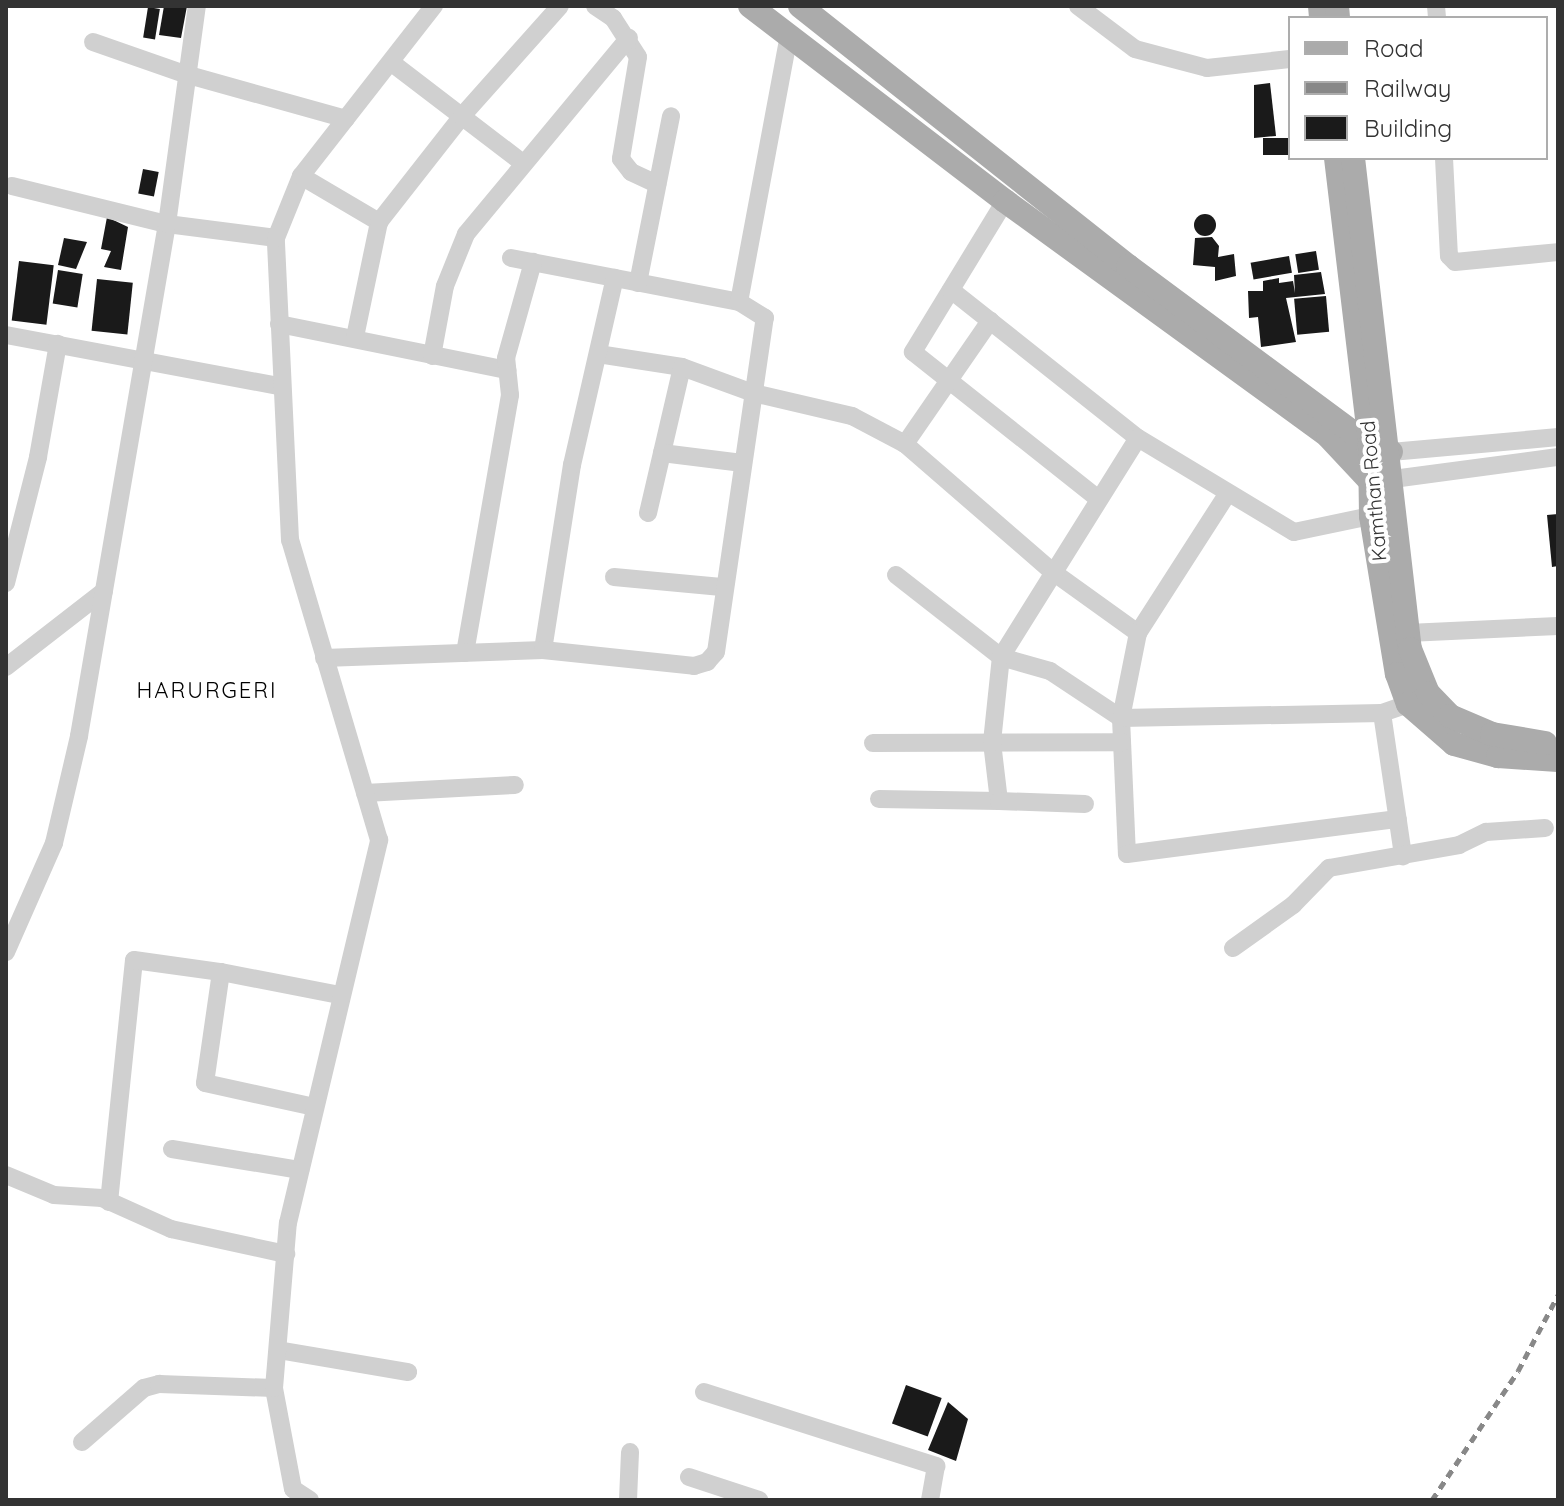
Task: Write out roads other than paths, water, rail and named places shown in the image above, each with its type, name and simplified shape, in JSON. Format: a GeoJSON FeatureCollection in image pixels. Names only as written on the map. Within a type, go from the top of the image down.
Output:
{"type":"FeatureCollection","features":[{"type":"Feature","properties":{"kind":"main road"},"geometry":{"type":"LineString","coordinates":[[750,6],[1005,201],[1328,436],[1382,480]]}},
{"type":"Feature","properties":{"kind":"main road"},"geometry":{"type":"LineString","coordinates":[[800,6],[1128,266],[1349,430],[1380,448]]}},
{"type":"Feature","properties":{"kind":"main road","name":"Kamthan Road"},"geometry":{"type":"LineString","coordinates":[[1336,160],[1380,448]]}},
{"type":"Feature","properties":{"kind":"main road","name":"Kamthan Road"},"geometry":{"type":"LineString","coordinates":[[1353,160],[1380,448],[1383,513],[1407,671],[1470,728],[1514,741],[1558,744]]}},
{"type":"Feature","properties":{"kind":"main road","name":"Kamthan Road"},"geometry":{"type":"LineString","coordinates":[[1383,513],[1408,633],[1408,704],[1454,744],[1498,756],[1558,760]]}},
{"type":"Feature","properties":{"kind":"street"},"geometry":{"type":"LineString","coordinates":[[6,952],[54,843],[104,591],[167,224],[185,74],[197,6]]}},
{"type":"Feature","properties":{"kind":"street"},"geometry":{"type":"LineString","coordinates":[[310,1500],[285,1495],[274,1388],[286,1254],[300,1170],[339,995],[379,840],[290,540],[279,386],[276,238],[301,176],[434,6]]}},
{"type":"Feature","properties":{"kind":"street"},"geometry":{"type":"LineString","coordinates":[[355,337],[379,222],[462,116],[560,6]]}},
{"type":"Feature","properties":{"kind":"street"},"geometry":{"type":"LineString","coordinates":[[595,6],[619,12],[639,68],[621,159],[631,172],[657,184]]}},
{"type":"Feature","properties":{"kind":"street"},"geometry":{"type":"LineString","coordinates":[[1078,6],[1135,49],[1207,68],[1288,59]]}},
{"type":"Feature","properties":{"kind":"street"},"geometry":{"type":"LineString","coordinates":[[739,302],[789,36]]}},
{"type":"Feature","properties":{"kind":"street"},"geometry":{"type":"LineString","coordinates":[[432,356],[445,286],[466,234],[629,38]]}},
{"type":"Feature","properties":{"kind":"street"},"geometry":{"type":"LineString","coordinates":[[93,42],[185,74],[346,119]]}},
{"type":"Feature","properties":{"kind":"street"},"geometry":{"type":"LineString","coordinates":[[392,63],[524,164]]}},
{"type":"Feature","properties":{"kind":"street"},"geometry":{"type":"LineString","coordinates":[[638,283],[671,116]]}},
{"type":"Feature","properties":{"kind":"street"},"geometry":{"type":"LineString","coordinates":[[1444,160],[1449,256],[1455,262],[1558,252]]}},
{"type":"Feature","properties":{"kind":"street"},"geometry":{"type":"LineString","coordinates":[[301,176],[379,222]]}},
{"type":"Feature","properties":{"kind":"street"},"geometry":{"type":"LineString","coordinates":[[12,186],[167,224],[276,238]]}},
{"type":"Feature","properties":{"kind":"street"},"geometry":{"type":"LineString","coordinates":[[1005,201],[913,352],[1097,498]]}},
{"type":"Feature","properties":{"kind":"street"},"geometry":{"type":"LineString","coordinates":[[324,658],[543,650],[694,666],[707,662],[716,652],[722,587],[765,318],[739,302],[511,258]]}},
{"type":"Feature","properties":{"kind":"street"},"geometry":{"type":"LineString","coordinates":[[465,653],[510,395],[506,358],[533,262]]}},
{"type":"Feature","properties":{"kind":"street"},"geometry":{"type":"LineString","coordinates":[[543,650],[572,465],[615,278]]}},
{"type":"Feature","properties":{"kind":"street"},"geometry":{"type":"LineString","coordinates":[[951,290],[1138,438],[1226,496],[1294,532],[1383,513]]}},
{"type":"Feature","properties":{"kind":"street"},"geometry":{"type":"LineString","coordinates":[[905,444],[990,321]]}},
{"type":"Feature","properties":{"kind":"street"},"geometry":{"type":"LineString","coordinates":[[279,324],[507,370]]}},
{"type":"Feature","properties":{"kind":"street"},"geometry":{"type":"LineString","coordinates":[[6,335],[279,386]]}},
{"type":"Feature","properties":{"kind":"street"},"geometry":{"type":"LineString","coordinates":[[6,583],[38,457],[58,344]]}},
{"type":"Feature","properties":{"kind":"street"},"geometry":{"type":"LineString","coordinates":[[598,354],[682,367],[753,393],[852,416],[905,444],[1053,572],[1138,633]]}},
{"type":"Feature","properties":{"kind":"street"},"geometry":{"type":"LineString","coordinates":[[648,513],[682,367]]}},
{"type":"Feature","properties":{"kind":"street"},"geometry":{"type":"LineString","coordinates":[[1380,448],[1558,437]]}},
{"type":"Feature","properties":{"kind":"street"},"geometry":{"type":"LineString","coordinates":[[999,801],[992,742],[1001,657],[1097,498],[1138,438]]}},
{"type":"Feature","properties":{"kind":"street"},"geometry":{"type":"LineString","coordinates":[[662,453],[742,463]]}},
{"type":"Feature","properties":{"kind":"street"},"geometry":{"type":"LineString","coordinates":[[1382,480],[1558,457]]}},
{"type":"Feature","properties":{"kind":"street"},"geometry":{"type":"LineString","coordinates":[[1226,496],[1138,633],[1121,718],[1127,854],[1398,819]]}},
{"type":"Feature","properties":{"kind":"street"},"geometry":{"type":"LineString","coordinates":[[896,575],[1001,657],[1050,671],[1121,718],[1382,713],[1408,704]]}},
{"type":"Feature","properties":{"kind":"street"},"geometry":{"type":"LineString","coordinates":[[614,577],[722,587]]}},
{"type":"Feature","properties":{"kind":"street"},"geometry":{"type":"LineString","coordinates":[[6,667],[104,591]]}},
{"type":"Feature","properties":{"kind":"street"},"geometry":{"type":"LineString","coordinates":[[1408,633],[1558,626]]}},
{"type":"Feature","properties":{"kind":"street"},"geometry":{"type":"LineString","coordinates":[[1382,713],[1403,856]]}},
{"type":"Feature","properties":{"kind":"street"},"geometry":{"type":"LineString","coordinates":[[873,743],[1122,742]]}},
{"type":"Feature","properties":{"kind":"street"},"geometry":{"type":"LineString","coordinates":[[365,793],[515,785]]}},
{"type":"Feature","properties":{"kind":"street"},"geometry":{"type":"LineString","coordinates":[[879,799],[1085,804]]}},
{"type":"Feature","properties":{"kind":"street"},"geometry":{"type":"LineString","coordinates":[[1233,948],[1293,905],[1329,868],[1459,845],[1486,832],[1545,828]]}},
{"type":"Feature","properties":{"kind":"street"},"geometry":{"type":"LineString","coordinates":[[109,1202],[134,960],[221,972],[339,995]]}},
{"type":"Feature","properties":{"kind":"street"},"geometry":{"type":"LineString","coordinates":[[221,972],[205,1083],[314,1107]]}},
{"type":"Feature","properties":{"kind":"street"},"geometry":{"type":"LineString","coordinates":[[172,1149],[300,1170]]}},
{"type":"Feature","properties":{"kind":"street"},"geometry":{"type":"LineString","coordinates":[[6,1175],[54,1195],[109,1202],[171,1229],[286,1254]]}},
{"type":"Feature","properties":{"kind":"street"},"geometry":{"type":"LineString","coordinates":[[278,1350],[408,1372]]}},
{"type":"Feature","properties":{"kind":"street"},"geometry":{"type":"LineString","coordinates":[[82,1442],[144,1388],[159,1384],[274,1388]]}},
{"type":"Feature","properties":{"kind":"street"},"geometry":{"type":"LineString","coordinates":[[704,1392],[936,1466],[930,1500]]}},
{"type":"Feature","properties":{"kind":"street"},"geometry":{"type":"LineString","coordinates":[[628,1500],[630,1452]]}},
{"type":"Feature","properties":{"kind":"street"},"geometry":{"type":"LineString","coordinates":[[689,1477],[759,1500]]}},
{"type":"Feature","properties":{"kind":"railway"},"geometry":{"type":"LineString","coordinates":[[1432,1500],[1518,1371],[1558,1295]]}},
{"type":"Feature","properties":{"kind":"district","name":"HARURGERI"},"geometry":{"type":"Point","coordinates":[207,691]}}]}
